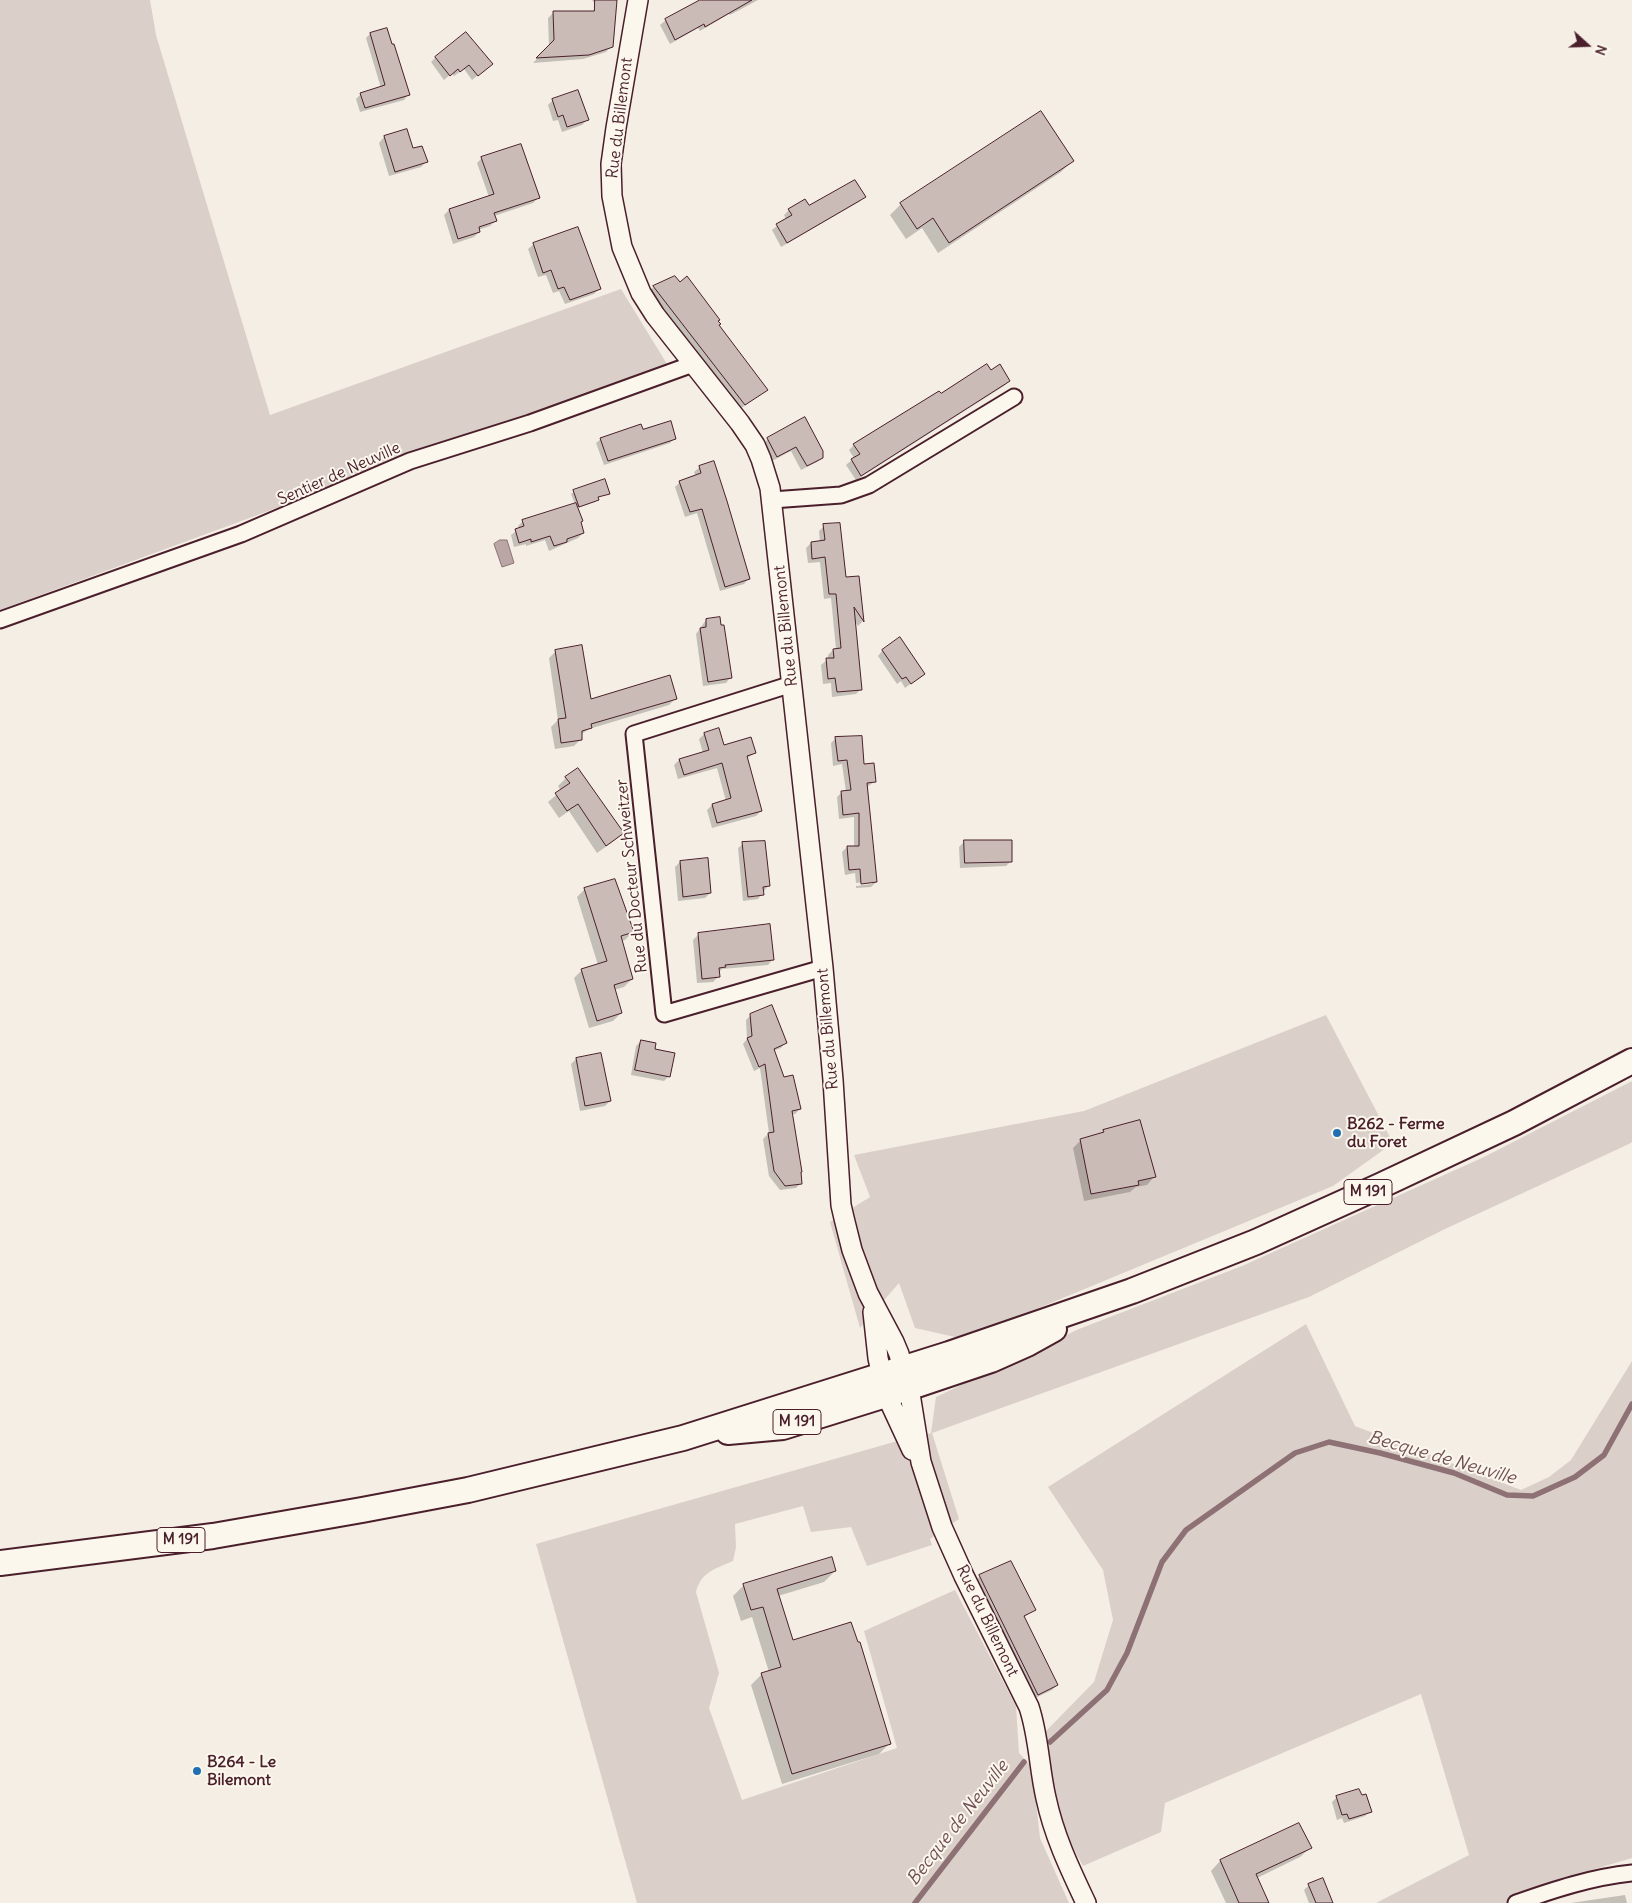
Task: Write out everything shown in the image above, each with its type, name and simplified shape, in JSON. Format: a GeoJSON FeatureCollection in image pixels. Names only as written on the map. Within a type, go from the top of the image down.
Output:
{"type":"FeatureCollection","features":[{"type":"Feature","properties":{"kind":"main road","name":"M 191"},"geometry":{"type":"LineString","coordinates":[[0,1563],[213,1536],[468,1490],[683,1438],[895,1382],[1256,1242],[1355,1198],[1514,1123],[1632,1061]]}},
{"type":"Feature","properties":{"kind":"street","name":"Rue du Billemont"},"geometry":{"type":"LineString","coordinates":[[638,0],[612,155],[611,181],[614,214],[626,261],[641,293],[655,315],[755,445],[766,474],[772,500],[823,968],[834,1080],[841,1205],[847,1234],[868,1293],[894,1342],[895,1382],[942,1527],[1029,1707],[1036,1729],[1046,1797],[1054,1832],[1086,1903]]}},
{"type":"Feature","properties":{"kind":"street","name":"Sentier de Neuville"},"geometry":{"type":"LineString","coordinates":[[0,620],[265,525],[424,456],[530,423],[693,364]]}},
{"type":"Feature","properties":{"kind":"street"},"geometry":{"type":"LineString","coordinates":[[772,500],[841,495],[869,485],[1014,397]]}},
{"type":"Feature","properties":{"kind":"street","name":"Rue du Docteur Schweitzer"},"geometry":{"type":"LineString","coordinates":[[792,684],[634,734],[664,1014],[823,968]]}},
{"type":"Feature","properties":{"kind":"street"},"geometry":{"type":"LineString","coordinates":[[1516,1903],[1572,1885],[1632,1873]]}},
{"type":"Feature","properties":{"kind":"shaded area"},"geometry":{"type":"Polygon","coordinates":[[[0,0],[150,0],[156,35],[270,415],[621,289],[667,364],[0,610],[0,0]]]}},
{"type":"Feature","properties":{"kind":"shaded area"},"geometry":{"type":"Polygon","coordinates":[[[500,540],[507,540],[514,563],[502,567],[494,544],[500,540]]]}},
{"type":"Feature","properties":{"kind":"shaded area"},"geometry":{"type":"Polygon","coordinates":[[[1326,1015],[1393,1143],[1333,1186],[964,1339],[915,1328],[899,1283],[860,1328],[830,1222],[870,1197],[854,1155],[1084,1111],[1326,1015]]]}},
{"type":"Feature","properties":{"kind":"shaded area"},"geometry":{"type":"Polygon","coordinates":[[[1632,1081],[1632,1142],[1629,1144],[1445,1229],[1309,1297],[932,1433],[959,1519],[930,1539],[932,1545],[867,1566],[851,1527],[811,1532],[803,1506],[735,1524],[736,1547],[733,1561],[705,1576],[698,1585],[696,1592],[719,1673],[709,1708],[742,1800],[897,1748],[864,1631],[955,1590],[1016,1706],[1019,1753],[1032,1767],[1040,1838],[1069,1903],[637,1903],[536,1544],[931,1433],[936,1397],[1079,1329],[1242,1266],[1484,1157],[1632,1081]]]}},
{"type":"Feature","properties":{"kind":"shaded area"},"geometry":{"type":"Polygon","coordinates":[[[1306,1324],[1355,1426],[1521,1490],[1549,1477],[1571,1460],[1632,1361],[1632,1858],[1515,1893],[1516,1903],[1376,1903],[1469,1855],[1421,1694],[1165,1803],[1161,1832],[1083,1866],[1060,1824],[1045,1732],[1094,1682],[1113,1620],[1103,1570],[1048,1487],[1306,1324]]]}},
{"type":"Feature","properties":{"kind":"building"},"geometry":{"type":"Polygon","coordinates":[[[595,0],[617,0],[613,47],[589,55],[536,58],[554,40],[553,11],[594,11],[595,0]]]}},
{"type":"Feature","properties":{"kind":"building"},"geometry":{"type":"Polygon","coordinates":[[[700,0],[752,0],[705,27],[704,24],[675,40],[665,19],[700,0]]]}},
{"type":"Feature","properties":{"kind":"building"},"geometry":{"type":"Polygon","coordinates":[[[387,28],[410,95],[365,108],[360,93],[385,85],[370,33],[387,28]]]}},
{"type":"Feature","properties":{"kind":"building"},"geometry":{"type":"Polygon","coordinates":[[[466,32],[493,64],[478,76],[469,65],[460,72],[458,69],[450,76],[435,57],[466,32]]]}},
{"type":"Feature","properties":{"kind":"building"},"geometry":{"type":"Polygon","coordinates":[[[578,90],[589,120],[567,127],[563,115],[558,117],[552,99],[578,90]]]}},
{"type":"Feature","properties":{"kind":"building"},"geometry":{"type":"Polygon","coordinates":[[[1041,111],[1074,161],[949,243],[933,218],[917,229],[900,203],[1041,111]]]}},
{"type":"Feature","properties":{"kind":"building"},"geometry":{"type":"Polygon","coordinates":[[[407,129],[413,148],[422,146],[428,162],[395,172],[384,136],[407,129]]]}},
{"type":"Feature","properties":{"kind":"building"},"geometry":{"type":"Polygon","coordinates":[[[521,144],[540,198],[494,213],[497,221],[479,227],[480,232],[458,239],[449,209],[494,194],[481,157],[521,144]]]}},
{"type":"Feature","properties":{"kind":"building"},"geometry":{"type":"Polygon","coordinates":[[[855,180],[866,197],[787,243],[776,224],[792,215],[788,209],[805,199],[809,205],[855,180]]]}},
{"type":"Feature","properties":{"kind":"building"},"geometry":{"type":"Polygon","coordinates":[[[578,227],[601,289],[570,300],[564,287],[558,289],[551,270],[543,273],[533,243],[578,227]]]}},
{"type":"Feature","properties":{"kind":"building"},"geometry":{"type":"Polygon","coordinates":[[[675,276],[680,282],[687,276],[720,320],[718,321],[721,324],[719,325],[768,390],[745,405],[653,286],[675,276]]]}},
{"type":"Feature","properties":{"kind":"building"},"geometry":{"type":"Polygon","coordinates":[[[987,364],[991,370],[1000,364],[1010,381],[861,476],[851,459],[860,454],[853,444],[987,364]]]}},
{"type":"Feature","properties":{"kind":"building"},"geometry":{"type":"Polygon","coordinates":[[[805,417],[823,451],[823,458],[807,466],[796,447],[777,457],[767,438],[805,417]]]}},
{"type":"Feature","properties":{"kind":"building"},"geometry":{"type":"Polygon","coordinates":[[[671,421],[676,439],[608,461],[600,438],[641,424],[643,429],[671,421]]]}},
{"type":"Feature","properties":{"kind":"building"},"geometry":{"type":"Polygon","coordinates":[[[714,461],[750,579],[725,587],[702,509],[690,512],[679,481],[701,473],[699,466],[714,461]]]}},
{"type":"Feature","properties":{"kind":"building"},"geometry":{"type":"Polygon","coordinates":[[[605,479],[610,494],[598,497],[599,500],[579,507],[573,490],[605,479]]]}},
{"type":"Feature","properties":{"kind":"building"},"geometry":{"type":"Polygon","coordinates":[[[576,503],[583,521],[581,522],[584,533],[554,546],[550,536],[531,542],[531,539],[519,543],[515,529],[524,526],[522,520],[576,503]]]}},
{"type":"Feature","properties":{"kind":"building"},"geometry":{"type":"Polygon","coordinates":[[[840,523],[846,577],[859,576],[864,622],[854,607],[862,690],[837,692],[835,678],[828,679],[826,658],[834,658],[833,649],[841,648],[836,594],[829,594],[825,557],[812,559],[811,542],[825,540],[823,524],[840,523]]]}},
{"type":"Feature","properties":{"kind":"building"},"geometry":{"type":"Polygon","coordinates":[[[720,617],[721,625],[724,625],[732,678],[708,682],[700,628],[706,627],[706,619],[720,617]]]}},
{"type":"Feature","properties":{"kind":"building"},"geometry":{"type":"Polygon","coordinates":[[[900,637],[925,674],[911,684],[906,677],[902,679],[882,650],[900,637]]]}},
{"type":"Feature","properties":{"kind":"building"},"geometry":{"type":"Polygon","coordinates":[[[582,645],[591,699],[670,675],[677,699],[591,724],[592,728],[582,731],[582,740],[561,743],[558,719],[566,718],[555,650],[582,645]]]}},
{"type":"Feature","properties":{"kind":"building"},"geometry":{"type":"Polygon","coordinates":[[[719,728],[724,745],[751,737],[756,753],[747,756],[762,811],[717,823],[712,804],[731,798],[722,763],[684,775],[679,759],[709,750],[704,733],[719,728]]]}},
{"type":"Feature","properties":{"kind":"building"},"geometry":{"type":"Polygon","coordinates":[[[862,736],[864,764],[874,763],[876,782],[867,783],[877,882],[861,884],[860,869],[849,870],[847,846],[859,846],[859,813],[843,815],[841,791],[851,790],[847,760],[838,761],[835,737],[862,736]]]}},
{"type":"Feature","properties":{"kind":"building"},"geometry":{"type":"Polygon","coordinates":[[[578,768],[624,833],[606,846],[578,804],[567,811],[555,793],[570,783],[565,777],[578,768]]]}},
{"type":"Feature","properties":{"kind":"building"},"geometry":{"type":"Polygon","coordinates":[[[964,840],[1012,840],[1012,862],[965,863],[964,840]]]}},
{"type":"Feature","properties":{"kind":"building"},"geometry":{"type":"Polygon","coordinates":[[[765,841],[770,886],[763,887],[764,895],[748,897],[742,842],[765,841]]]}},
{"type":"Feature","properties":{"kind":"building"},"geometry":{"type":"Polygon","coordinates":[[[708,858],[711,893],[683,897],[680,861],[708,858]]]}},
{"type":"Feature","properties":{"kind":"building"},"geometry":{"type":"Polygon","coordinates":[[[615,879],[634,932],[621,936],[633,979],[614,985],[622,1013],[597,1021],[581,969],[607,961],[584,888],[615,879]]]}},
{"type":"Feature","properties":{"kind":"building"},"geometry":{"type":"Polygon","coordinates":[[[770,924],[774,960],[725,965],[726,967],[719,968],[720,977],[702,979],[698,933],[770,924]]]}},
{"type":"Feature","properties":{"kind":"building"},"geometry":{"type":"Polygon","coordinates":[[[772,1005],[787,1043],[774,1049],[784,1077],[793,1075],[801,1109],[792,1111],[802,1172],[802,1184],[785,1186],[774,1171],[768,1133],[774,1132],[765,1064],[759,1067],[747,1038],[752,1036],[750,1014],[772,1005]]]}},
{"type":"Feature","properties":{"kind":"building"},"geometry":{"type":"Polygon","coordinates":[[[641,1040],[656,1043],[655,1049],[675,1053],[670,1077],[635,1070],[641,1040]]]}},
{"type":"Feature","properties":{"kind":"building"},"geometry":{"type":"Polygon","coordinates":[[[601,1053],[611,1101],[585,1106],[576,1058],[601,1053]]]}},
{"type":"Feature","properties":{"kind":"building"},"geometry":{"type":"Polygon","coordinates":[[[1140,1120],[1156,1177],[1138,1181],[1139,1185],[1091,1194],[1080,1139],[1104,1132],[1103,1130],[1140,1120]]]}},
{"type":"Feature","properties":{"kind":"building"},"geometry":{"type":"Polygon","coordinates":[[[832,1557],[836,1571],[777,1589],[793,1640],[851,1622],[858,1642],[860,1642],[891,1744],[792,1774],[761,1673],[781,1667],[763,1607],[751,1610],[743,1584],[832,1557]]]}},
{"type":"Feature","properties":{"kind":"building"},"geometry":{"type":"Polygon","coordinates":[[[1011,1561],[1036,1610],[1024,1616],[1058,1685],[1038,1695],[979,1575],[1011,1561]]]}},
{"type":"Feature","properties":{"kind":"building"},"geometry":{"type":"Polygon","coordinates":[[[1359,1789],[1362,1795],[1366,1794],[1372,1812],[1349,1819],[1347,1814],[1342,1815],[1336,1796],[1359,1789]]]}},
{"type":"Feature","properties":{"kind":"building"},"geometry":{"type":"Polygon","coordinates":[[[1299,1823],[1312,1848],[1256,1874],[1269,1903],[1239,1903],[1220,1860],[1299,1823]]]}},
{"type":"Feature","properties":{"kind":"building"},"geometry":{"type":"Polygon","coordinates":[[[1323,1878],[1333,1903],[1316,1903],[1308,1884],[1323,1878]]]}},
{"type":"Feature","properties":{"kind":"waterway","name":"Becque de Neuville"},"geometry":{"type":"LineString","coordinates":[[1050,1742],[1107,1690],[1127,1653],[1162,1562],[1186,1530],[1295,1453],[1329,1442],[1380,1453],[1454,1473],[1507,1495],[1533,1496],[1575,1477],[1604,1455],[1632,1404]]}},
{"type":"Feature","properties":{"kind":"waterway","name":"Becque de Neuville"},"geometry":{"type":"LineString","coordinates":[[915,1903],[1024,1762]]}},
{"type":"Feature","properties":{"kind":"place","name":"B262 - Ferme du Foret"},"geometry":{"type":"Point","coordinates":[1337,1133]}},
{"type":"Feature","properties":{"kind":"place","name":"B264 - Le Bilemont"},"geometry":{"type":"Point","coordinates":[197,1771]}}]}
